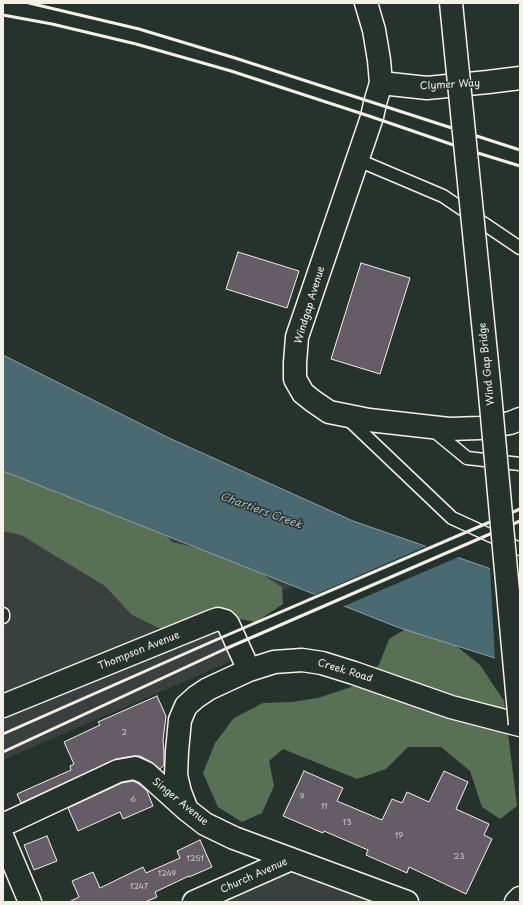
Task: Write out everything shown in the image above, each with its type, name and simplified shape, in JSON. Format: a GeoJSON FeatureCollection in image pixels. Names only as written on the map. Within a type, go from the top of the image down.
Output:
{"type":"FeatureCollection","features":[{"type":"Feature","properties":{"kind":"street"},"geometry":{"type":"LineString","coordinates":[[366,3],[374,30],[381,83]]}},
{"type":"Feature","properties":{"kind":"street","name":"Wind Gap Bridge"},"geometry":{"type":"LineString","coordinates":[[452,3],[489,383],[520,725]]}},
{"type":"Feature","properties":{"kind":"street","name":"Clymer Way"},"geometry":{"type":"LineString","coordinates":[[381,83],[426,88],[520,78]]}},
{"type":"Feature","properties":{"kind":"street","name":"Windgap Avenue"},"geometry":{"type":"LineString","coordinates":[[381,83],[358,160],[297,337],[295,379],[303,393],[313,402],[329,412],[368,420],[448,429],[480,428],[510,423],[520,419]]}},
{"type":"Feature","properties":{"kind":"street","name":"Thompson Avenue"},"geometry":{"type":"LineString","coordinates":[[3,706],[218,620],[225,621],[228,624],[249,670]]}},
{"type":"Feature","properties":{"kind":"street","name":"Creek Road"},"geometry":{"type":"LineString","coordinates":[[187,810],[180,792],[176,775],[180,720],[186,706],[208,689],[249,670],[274,662],[302,660],[322,663],[451,707],[520,725]]}},
{"type":"Feature","properties":{"kind":"street","name":"Singer Avenue"},"geometry":{"type":"LineString","coordinates":[[3,824],[118,771],[135,768],[146,773],[205,824],[234,838],[407,902]]}},
{"type":"Feature","properties":{"kind":"street"},"geometry":{"type":"LineString","coordinates":[[3,838],[30,902]]}},
{"type":"Feature","properties":{"kind":"street","name":"Church Avenue"},"geometry":{"type":"LineString","coordinates":[[194,902],[291,859]]}},
{"type":"Feature","properties":{"kind":"street"},"geometry":{"type":"LineString","coordinates":[[516,902],[520,898]]}},
{"type":"Feature","properties":{"kind":"lane"},"geometry":{"type":"LineString","coordinates":[[358,160],[442,196],[520,248]]}},
{"type":"Feature","properties":{"kind":"lane"},"geometry":{"type":"LineString","coordinates":[[343,415],[452,518],[520,549]]}},
{"type":"Feature","properties":{"kind":"lane"},"geometry":{"type":"LineString","coordinates":[[429,427],[466,458],[520,464]]}},
{"type":"Feature","properties":{"kind":"shaded area"},"geometry":{"type":"Polygon","coordinates":[[[3,407],[328,571],[216,620],[243,656],[3,760],[3,407]]]}},
{"type":"Feature","properties":{"kind":"shaded area"},"geometry":{"type":"Polygon","coordinates":[[[291,859],[407,902],[194,902],[291,859]]]}},
{"type":"Feature","properties":{"kind":"green space"},"geometry":{"type":"Polygon","coordinates":[[[3,467],[61,495],[81,484],[153,519],[172,542],[213,552],[262,574],[282,587],[283,604],[256,622],[207,613],[165,631],[132,615],[105,586],[21,535],[3,531],[3,467]]]}},
{"type":"Feature","properties":{"kind":"green space"},"geometry":{"type":"Polygon","coordinates":[[[414,624],[433,627],[480,665],[504,701],[517,806],[500,819],[482,807],[470,771],[441,747],[408,747],[386,769],[357,779],[283,749],[269,761],[274,786],[262,813],[242,822],[218,807],[203,773],[215,743],[234,718],[263,703],[292,702],[318,698],[351,687],[379,665],[389,639],[414,624]]]}},
{"type":"Feature","properties":{"kind":"water","name":"Chartiers Creek"},"geometry":{"type":"Polygon","coordinates":[[[3,355],[169,438],[353,521],[520,579],[520,666],[397,627],[3,471],[3,355]]]}},
{"type":"Feature","properties":{"kind":"pier"},"geometry":{"type":"Polygon","coordinates":[[[429,545],[461,556],[342,607],[312,596],[429,545]]]}},
{"type":"Feature","properties":{"kind":"pier"},"geometry":{"type":"Polygon","coordinates":[[[490,566],[520,577],[520,668],[495,661],[490,566]]]}},
{"type":"Feature","properties":{"kind":"building"},"geometry":{"type":"Polygon","coordinates":[[[238,252],[299,271],[287,308],[226,289],[238,252]]]}},
{"type":"Feature","properties":{"kind":"building"},"geometry":{"type":"Polygon","coordinates":[[[361,263],[410,278],[380,374],[331,359],[361,263]]]}},
{"type":"Feature","properties":{"kind":"building"},"geometry":{"type":"Polygon","coordinates":[[[157,696],[166,716],[163,740],[164,765],[160,769],[140,756],[116,759],[21,803],[17,794],[71,770],[70,766],[74,764],[64,742],[100,725],[98,722],[157,696]]]}},
{"type":"Feature","properties":{"kind":"building"},"geometry":{"type":"Polygon","coordinates":[[[304,771],[343,788],[337,801],[382,820],[392,799],[402,803],[407,792],[429,802],[444,771],[468,782],[456,809],[489,824],[484,835],[492,839],[466,894],[409,867],[407,873],[366,855],[368,850],[324,831],[323,833],[283,816],[304,771]]]}},
{"type":"Feature","properties":{"kind":"building"},"geometry":{"type":"Polygon","coordinates":[[[133,781],[147,791],[153,806],[123,819],[120,812],[78,831],[68,808],[122,783],[133,781]]]}},
{"type":"Feature","properties":{"kind":"building"},"geometry":{"type":"Polygon","coordinates":[[[47,836],[57,861],[34,870],[24,845],[47,836]]]}},
{"type":"Feature","properties":{"kind":"building"},"geometry":{"type":"Polygon","coordinates":[[[200,840],[212,867],[155,892],[157,897],[145,902],[69,902],[79,897],[72,881],[93,872],[100,888],[143,867],[146,873],[180,858],[177,851],[200,840]]]}},
{"type":"Feature","properties":{"kind":"railway"},"geometry":{"type":"LineString","coordinates":[[29,3],[139,29],[235,58],[520,150]]}},
{"type":"Feature","properties":{"kind":"railway"},"geometry":{"type":"LineString","coordinates":[[3,15],[52,24],[136,44],[231,71],[520,166]]}},
{"type":"Feature","properties":{"kind":"railway"},"geometry":{"type":"LineString","coordinates":[[3,734],[218,639],[520,509]]}},
{"type":"Feature","properties":{"kind":"railway"},"geometry":{"type":"LineString","coordinates":[[3,752],[225,649],[520,521]]}}]}
